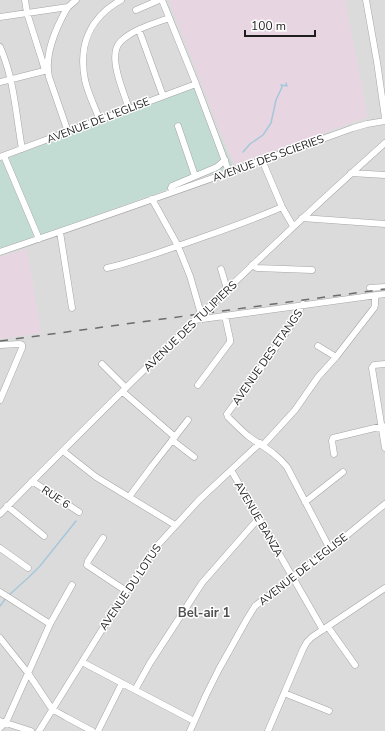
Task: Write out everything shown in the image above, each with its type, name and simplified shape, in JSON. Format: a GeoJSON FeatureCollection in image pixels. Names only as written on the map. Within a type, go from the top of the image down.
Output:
{"type":"FeatureCollection","features":[{"type":"Feature","properties":{"kind":"street"},"geometry":{"type":"LineString","coordinates":[[25,0],[27,13],[44,67],[48,70]]}},
{"type":"Feature","properties":{"kind":"street"},"geometry":{"type":"LineString","coordinates":[[68,132],[48,70],[52,42],[59,23],[68,7],[76,0]]}},
{"type":"Feature","properties":{"kind":"street"},"geometry":{"type":"LineString","coordinates":[[100,121],[86,81],[83,62],[84,47],[88,33],[98,19],[111,6],[121,0]]}},
{"type":"Feature","properties":{"kind":"street"},"geometry":{"type":"LineString","coordinates":[[136,10],[161,0],[196,84],[229,172]]}},
{"type":"Feature","properties":{"kind":"street"},"geometry":{"type":"LineString","coordinates":[[366,0],[378,62],[385,118]]}},
{"type":"Feature","properties":{"kind":"street"},"geometry":{"type":"LineString","coordinates":[[0,17],[68,7]]}},
{"type":"Feature","properties":{"kind":"street"},"geometry":{"type":"LineString","coordinates":[[129,109],[115,61],[117,48],[121,41],[139,30],[169,18]]}},
{"type":"Feature","properties":{"kind":"street"},"geometry":{"type":"LineString","coordinates":[[139,30],[163,96]]}},
{"type":"Feature","properties":{"kind":"street"},"geometry":{"type":"LineString","coordinates":[[0,47],[7,63],[22,149]]}},
{"type":"Feature","properties":{"kind":"street"},"geometry":{"type":"LineString","coordinates":[[378,62],[385,61]]}},
{"type":"Feature","properties":{"kind":"street"},"geometry":{"type":"LineString","coordinates":[[0,82],[48,70]]}},
{"type":"Feature","properties":{"kind":"street","name":"AVENUE DE L'EGLISE"},"geometry":{"type":"LineString","coordinates":[[2,157],[196,84]]}},
{"type":"Feature","properties":{"kind":"street","name":"AVENUE DES SCIERIES"},"geometry":{"type":"LineString","coordinates":[[0,252],[353,128],[367,124],[385,122]]}},
{"type":"Feature","properties":{"kind":"street"},"geometry":{"type":"LineString","coordinates":[[178,126],[195,176]]}},
{"type":"Feature","properties":{"kind":"street","name":"AVENUE DES TULIPIERS"},"geometry":{"type":"LineString","coordinates":[[0,514],[201,314],[293,226],[385,143]]}},
{"type":"Feature","properties":{"kind":"street"},"geometry":{"type":"LineString","coordinates":[[2,157],[39,239]]}},
{"type":"Feature","properties":{"kind":"street"},"geometry":{"type":"LineString","coordinates":[[172,192],[171,186],[217,167],[225,160]]}},
{"type":"Feature","properties":{"kind":"street"},"geometry":{"type":"LineString","coordinates":[[262,160],[282,207],[293,226]]}},
{"type":"Feature","properties":{"kind":"street"},"geometry":{"type":"LineString","coordinates":[[351,173],[385,175]]}},
{"type":"Feature","properties":{"kind":"street"},"geometry":{"type":"LineString","coordinates":[[152,199],[178,246],[190,276],[201,314]]}},
{"type":"Feature","properties":{"kind":"street"},"geometry":{"type":"LineString","coordinates":[[107,268],[121,265],[178,246],[262,216],[282,207]]}},
{"type":"Feature","properties":{"kind":"street"},"geometry":{"type":"LineString","coordinates":[[302,218],[385,224]]}},
{"type":"Feature","properties":{"kind":"street"},"geometry":{"type":"LineString","coordinates":[[60,232],[72,308]]}},
{"type":"Feature","properties":{"kind":"street"},"geometry":{"type":"LineString","coordinates":[[252,265],[257,268],[312,270]]}},
{"type":"Feature","properties":{"kind":"street"},"geometry":{"type":"LineString","coordinates":[[221,269],[227,289]]}},
{"type":"Feature","properties":{"kind":"street"},"geometry":{"type":"LineString","coordinates":[[370,288],[385,287]]}},
{"type":"Feature","properties":{"kind":"street"},"geometry":{"type":"LineString","coordinates":[[375,295],[385,294]]}},
{"type":"Feature","properties":{"kind":"street","name":"AVENUE DES ETANGS"},"geometry":{"type":"LineString","coordinates":[[195,320],[375,295]]}},
{"type":"Feature","properties":{"kind":"street","name":"AVENUE DU LOTUS"},"geometry":{"type":"LineString","coordinates":[[39,731],[52,708],[150,555],[175,525],[199,500],[261,444],[295,410],[318,377],[336,357],[374,308],[375,295]]}},
{"type":"Feature","properties":{"kind":"street","name":"AVENUE DES ETANGS"},"geometry":{"type":"LineString","coordinates":[[261,444],[248,436],[227,414],[290,327],[303,304]]}},
{"type":"Feature","properties":{"kind":"street"},"geometry":{"type":"LineString","coordinates":[[198,384],[230,342],[225,316]]}},
{"type":"Feature","properties":{"kind":"street"},"geometry":{"type":"LineString","coordinates":[[0,345],[22,345],[0,400]]}},
{"type":"Feature","properties":{"kind":"street"},"geometry":{"type":"LineString","coordinates":[[318,346],[336,357]]}},
{"type":"Feature","properties":{"kind":"street"},"geometry":{"type":"LineString","coordinates":[[102,364],[124,390],[194,457]]}},
{"type":"Feature","properties":{"kind":"street"},"geometry":{"type":"LineString","coordinates":[[385,364],[374,365],[372,368],[383,426],[385,448]]}},
{"type":"Feature","properties":{"kind":"street"},"geometry":{"type":"LineString","coordinates":[[130,497],[188,420]]}},
{"type":"Feature","properties":{"kind":"street"},"geometry":{"type":"LineString","coordinates":[[334,454],[333,438],[383,426]]}},
{"type":"Feature","properties":{"kind":"street"},"geometry":{"type":"LineString","coordinates":[[261,444],[274,453],[287,467],[330,549]]}},
{"type":"Feature","properties":{"kind":"street"},"geometry":{"type":"LineString","coordinates":[[63,451],[96,477],[175,525]]}},
{"type":"Feature","properties":{"kind":"street","name":"AVENUE BANZA"},"geometry":{"type":"LineString","coordinates":[[231,470],[292,577],[325,628],[355,665]]}},
{"type":"Feature","properties":{"kind":"street"},"geometry":{"type":"LineString","coordinates":[[305,502],[343,472]]}},
{"type":"Feature","properties":{"kind":"street","name":"RUE 6"},"geometry":{"type":"LineString","coordinates":[[32,481],[79,512]]}},
{"type":"Feature","properties":{"kind":"street","name":"AVENUE DE L'EGLISE"},"geometry":{"type":"LineString","coordinates":[[190,731],[219,669],[253,609],[385,504]]}},
{"type":"Feature","properties":{"kind":"street"},"geometry":{"type":"LineString","coordinates":[[7,506],[44,536]]}},
{"type":"Feature","properties":{"kind":"street"},"geometry":{"type":"LineString","coordinates":[[135,690],[150,662],[202,583],[258,519]]}},
{"type":"Feature","properties":{"kind":"street"},"geometry":{"type":"LineString","coordinates":[[103,538],[87,565],[126,591]]}},
{"type":"Feature","properties":{"kind":"street"},"geometry":{"type":"LineString","coordinates":[[0,548],[28,568]]}},
{"type":"Feature","properties":{"kind":"street"},"geometry":{"type":"LineString","coordinates":[[0,728],[28,673],[50,624],[72,586]]}},
{"type":"Feature","properties":{"kind":"street"},"geometry":{"type":"LineString","coordinates":[[268,731],[304,645],[309,639],[385,588]]}},
{"type":"Feature","properties":{"kind":"street"},"geometry":{"type":"LineString","coordinates":[[5,595],[50,624]]}},
{"type":"Feature","properties":{"kind":"street"},"geometry":{"type":"LineString","coordinates":[[0,638],[28,673],[52,708],[92,731]]}},
{"type":"Feature","properties":{"kind":"street"},"geometry":{"type":"LineString","coordinates":[[82,662],[194,721]]}},
{"type":"Feature","properties":{"kind":"street"},"geometry":{"type":"LineString","coordinates":[[98,731],[122,683]]}},
{"type":"Feature","properties":{"kind":"street"},"geometry":{"type":"LineString","coordinates":[[284,693],[329,711]]}},
{"type":"Feature","properties":{"kind":"street"},"geometry":{"type":"LineString","coordinates":[[3,722],[31,731]]}},
{"type":"Feature","properties":{"kind":"shaded area"},"geometry":{"type":"Polygon","coordinates":[[[0,0],[385,0],[385,731],[0,731],[0,0]]]}},
{"type":"Feature","properties":{"kind":"shaded area"},"geometry":{"type":"Polygon","coordinates":[[[169,0],[345,0],[368,117],[234,165],[169,0]]]}},
{"type":"Feature","properties":{"kind":"shaded area"},"geometry":{"type":"Polygon","coordinates":[[[197,87],[233,166],[0,250],[0,161],[197,87]]]}},
{"type":"Feature","properties":{"kind":"shaded area"},"geometry":{"type":"Polygon","coordinates":[[[27,249],[41,333],[0,339],[0,257],[27,249]]]}},
{"type":"Feature","properties":{"kind":"waterway"},"geometry":{"type":"LineString","coordinates":[[243,152],[250,144],[263,135],[271,123],[276,100],[282,87],[281,85],[287,86],[286,83]]}},
{"type":"Feature","properties":{"kind":"waterway"},"geometry":{"type":"LineString","coordinates":[[9,595],[40,566],[76,521]]}},
{"type":"Feature","properties":{"kind":"waterway"},"geometry":{"type":"LineString","coordinates":[[0,606],[6,598]]}},
{"type":"Feature","properties":{"kind":"railway"},"geometry":{"type":"LineString","coordinates":[[0,341],[385,289]]}},
{"type":"Feature","properties":{"kind":"district","name":"Bel-air 1"},"geometry":{"type":"Point","coordinates":[204,612]}}]}
